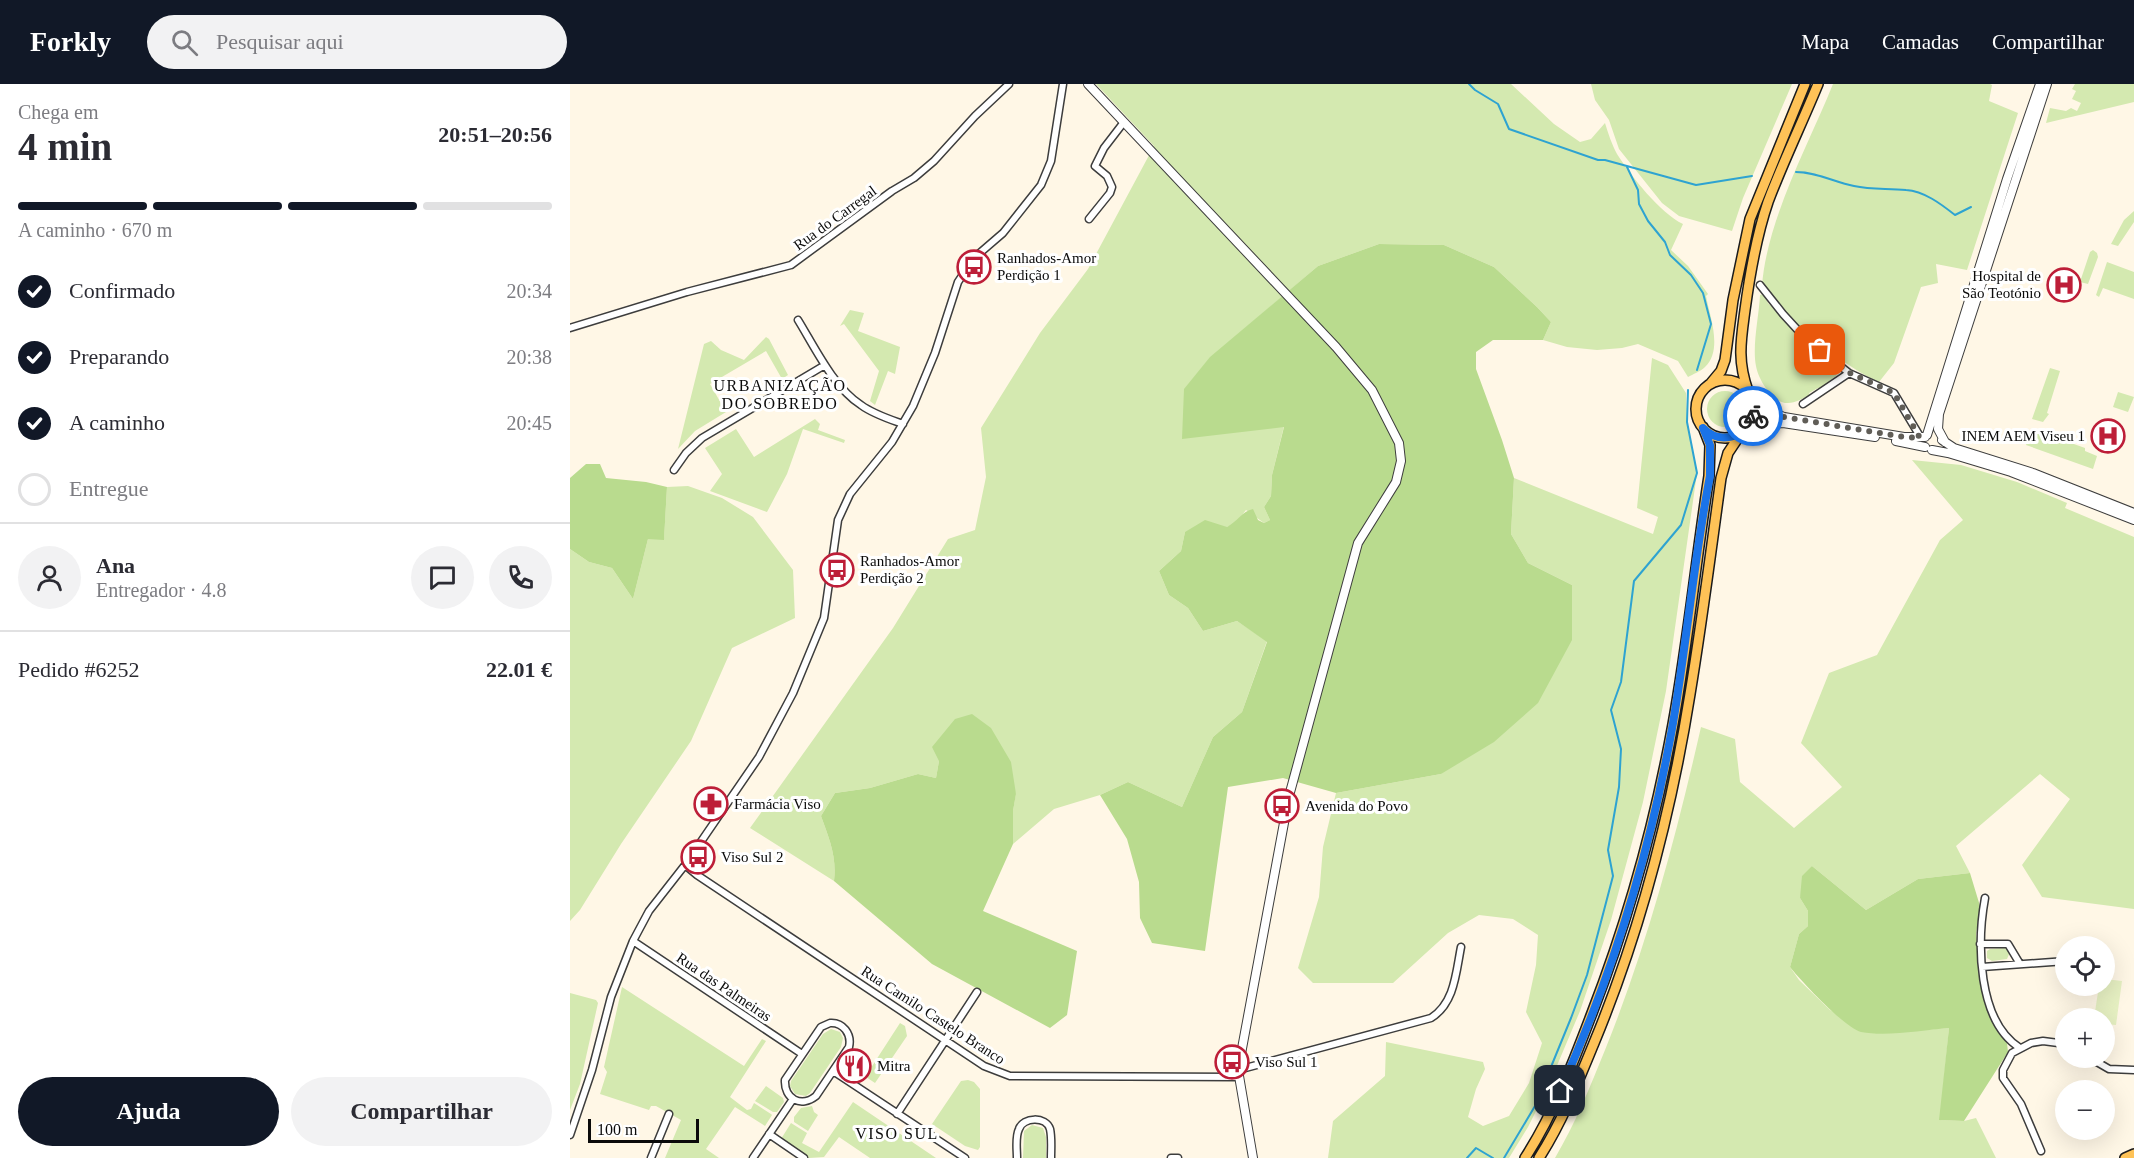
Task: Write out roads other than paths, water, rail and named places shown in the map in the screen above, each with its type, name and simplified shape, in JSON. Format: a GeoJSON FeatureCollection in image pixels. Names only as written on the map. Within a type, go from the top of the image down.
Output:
{"type":"FeatureCollection","features":[{"type":"Feature","properties":{"kind":"main road"},"geometry":{"type":"LineString","coordinates":[[1525,1158],[1546,1122],[1570,1070],[1606,976],[1630,903],[1660,789],[1673,722],[1710,476],[1710,445],[1696,414],[1696,407],[1701,393],[1721,371],[1725,360],[1733,300],[1750,219],[1805,84]]}},
{"type":"Feature","properties":{"kind":"main road"},"geometry":{"type":"LineString","coordinates":[[1539,1158],[1569,1100],[1609,1006],[1648,883],[1671,792],[1687,713],[1721,478],[1728,453],[1753,417],[1754,408],[1741,367],[1740,350],[1750,271],[1768,202],[1818,84]]}},
{"type":"Feature","properties":{"kind":"main road"},"geometry":{"type":"LineString","coordinates":[[1711,383],[1727,380],[1742,385],[1750,395]]}},
{"type":"Feature","properties":{"kind":"main road"},"geometry":{"type":"LineString","coordinates":[[1703,428],[1721,438],[1732,437],[1745,429]]}},
{"type":"Feature","properties":{"kind":"main road"},"geometry":{"type":"LineString","coordinates":[[2125,1158],[2134,1154]]}},
{"type":"Feature","properties":{"kind":"street"},"geometry":{"type":"LineString","coordinates":[[570,1135],[592,1070],[611,997],[633,941],[649,911],[685,865],[759,757],[793,693],[824,618],[838,520],[850,494],[892,442],[903,424],[935,353],[958,282],[974,258],[1003,233],[1041,185],[1051,161],[1063,84]]}},
{"type":"Feature","properties":{"kind":"street"},"geometry":{"type":"LineString","coordinates":[[1088,84],[1336,347],[1372,390],[1393,429],[1401,453],[1400,471],[1396,482],[1358,543],[1289,796],[1238,1073],[1253,1158]]}},
{"type":"Feature","properties":{"kind":"street"},"geometry":{"type":"LineString","coordinates":[[1929,448],[1923,443],[1924,437],[2040,84]]}},
{"type":"Feature","properties":{"kind":"street"},"geometry":{"type":"LineString","coordinates":[[1942,440],[1938,429],[1938,414],[2047,84]]}},
{"type":"Feature","properties":{"kind":"street","name":"Rua do Carregal"},"geometry":{"type":"LineString","coordinates":[[570,328],[687,292],[791,265],[927,167],[1006,85]]}},
{"type":"Feature","properties":{"kind":"street"},"geometry":{"type":"LineString","coordinates":[[1089,219],[1110,193],[1112,187],[1107,176],[1095,166],[1104,148],[1124,122]]}},
{"type":"Feature","properties":{"kind":"street"},"geometry":{"type":"LineString","coordinates":[[1760,285],[1805,338],[1850,373],[1894,393],[1924,437]]}},
{"type":"Feature","properties":{"kind":"street"},"geometry":{"type":"LineString","coordinates":[[798,320],[825,365],[847,393],[860,405],[903,424]]}},
{"type":"Feature","properties":{"kind":"street"},"geometry":{"type":"LineString","coordinates":[[674,471],[686,453],[702,438],[825,365]]}},
{"type":"Feature","properties":{"kind":"street"},"geometry":{"type":"LineString","coordinates":[[1803,404],[1850,373]]}},
{"type":"Feature","properties":{"kind":"street"},"geometry":{"type":"LineString","coordinates":[[1750,395],[1767,410],[1784,417],[1904,437],[1924,437],[1932,434],[1954,448],[2032,473],[2134,513]]}},
{"type":"Feature","properties":{"kind":"street"},"geometry":{"type":"LineString","coordinates":[[1745,429],[1783,423],[1929,448],[2011,472],[2134,520]]}},
{"type":"Feature","properties":{"kind":"street"},"geometry":{"type":"LineString","coordinates":[[1929,448],[1939,445],[1942,440]]}},
{"type":"Feature","properties":{"kind":"street","name":"Rua Camilo Castelo Branco"},"geometry":{"type":"LineString","coordinates":[[685,865],[984,1066],[1010,1076],[1238,1073],[1431,1018],[1445,1006],[1450,996],[1461,947]]}},
{"type":"Feature","properties":{"kind":"street"},"geometry":{"type":"LineString","coordinates":[[1984,898],[1980,944],[1985,990],[1992,1013],[2010,1041],[2020,1048]]}},
{"type":"Feature","properties":{"kind":"street","name":"Rua das Palmeiras"},"geometry":{"type":"LineString","coordinates":[[633,941],[802,1054]]}},
{"type":"Feature","properties":{"kind":"street"},"geometry":{"type":"LineString","coordinates":[[1980,944],[2008,944],[2019,964]]}},
{"type":"Feature","properties":{"kind":"street"},"geometry":{"type":"LineString","coordinates":[[1982,967],[2055,962]]}},
{"type":"Feature","properties":{"kind":"street"},"geometry":{"type":"LineString","coordinates":[[897,1114],[977,992]]}},
{"type":"Feature","properties":{"kind":"street"},"geometry":{"type":"LineString","coordinates":[[830,1023],[841,1025],[850,1040],[849,1047],[832,1071],[816,1096],[810,1101],[802,1102],[793,1099],[786,1091],[785,1080],[821,1027],[830,1023]]}},
{"type":"Feature","properties":{"kind":"street"},"geometry":{"type":"LineString","coordinates":[[2041,1151],[2021,1104],[2002,1074],[2009,1057],[2020,1048],[2043,1041],[2055,1043]]}},
{"type":"Feature","properties":{"kind":"street"},"geometry":{"type":"LineString","coordinates":[[2107,1068],[2134,1070]]}},
{"type":"Feature","properties":{"kind":"street"},"geometry":{"type":"LineString","coordinates":[[832,1071],[965,1158]]}},
{"type":"Feature","properties":{"kind":"street"},"geometry":{"type":"LineString","coordinates":[[753,1158],[793,1099]]}},
{"type":"Feature","properties":{"kind":"street"},"geometry":{"type":"LineString","coordinates":[[651,1158],[669,1114]]}},
{"type":"Feature","properties":{"kind":"street"},"geometry":{"type":"LineString","coordinates":[[1017,1158],[1020,1126],[1026,1121],[1040,1120],[1048,1124],[1050,1130],[1050,1158]]}},
{"type":"Feature","properties":{"kind":"street"},"geometry":{"type":"LineString","coordinates":[[769,1134],[804,1158]]}},
{"type":"Feature","properties":{"kind":"street"},"geometry":{"type":"LineString","coordinates":[[1171,1158],[1178,1158]]}},
{"type":"Feature","properties":{"kind":"waterway"},"geometry":{"type":"LineString","coordinates":[[1469,84],[1498,104],[1509,129],[1598,160],[1696,185],[1752,176]]}},
{"type":"Feature","properties":{"kind":"waterway"},"geometry":{"type":"LineString","coordinates":[[1627,167],[1638,190],[1639,204],[1648,221],[1665,242],[1670,255],[1691,275],[1703,293],[1711,324],[1697,370]]}},
{"type":"Feature","properties":{"kind":"waterway"},"geometry":{"type":"LineString","coordinates":[[1796,172],[1861,187],[1913,191],[1932,199],[1955,215],[1971,207]]}},
{"type":"Feature","properties":{"kind":"waterway"},"geometry":{"type":"LineString","coordinates":[[1504,1158],[1535,1106],[1571,1018],[1587,975],[1613,876],[1608,850],[1619,787],[1621,749],[1611,710],[1621,682],[1634,581],[1681,525],[1697,473],[1687,422],[1688,390]]}},
{"type":"Feature","properties":{"kind":"waterway"},"geometry":{"type":"LineString","coordinates":[[1467,1158],[1476,1148],[1493,1158]]}},
{"type":"Feature","properties":{"kind":"place","name":"Ranhados-Amor Perdição 1"},"geometry":{"type":"Point","coordinates":[974,267]}},
{"type":"Feature","properties":{"kind":"place","name":"Hospital de São Teotónio"},"geometry":{"type":"Point","coordinates":[2064,285]}},
{"type":"Feature","properties":{"kind":"place","name":"INEM AEM Viseu 1"},"geometry":{"type":"Point","coordinates":[2108,436]}},
{"type":"Feature","properties":{"kind":"place","name":"Ranhados-Amor Perdição 2"},"geometry":{"type":"Point","coordinates":[837,570]}},
{"type":"Feature","properties":{"kind":"place","name":"Farmácia Viso"},"geometry":{"type":"Point","coordinates":[711,804]}},
{"type":"Feature","properties":{"kind":"place","name":"Avenida do Povo"},"geometry":{"type":"Point","coordinates":[1282,806]}},
{"type":"Feature","properties":{"kind":"place","name":"Viso Sul 2"},"geometry":{"type":"Point","coordinates":[698,857]}},
{"type":"Feature","properties":{"kind":"place","name":"Viso Sul 1"},"geometry":{"type":"Point","coordinates":[1232,1062]}},
{"type":"Feature","properties":{"kind":"place","name":"Mitra"},"geometry":{"type":"Point","coordinates":[854,1066]}},
{"type":"Feature","properties":{"kind":"district","name":"URBANIZAÇÃO DO SOBREDO"},"geometry":{"type":"Point","coordinates":[780,394]}},
{"type":"Feature","properties":{"kind":"district","name":"VISO SUL"},"geometry":{"type":"Point","coordinates":[897,1133]}}]}
